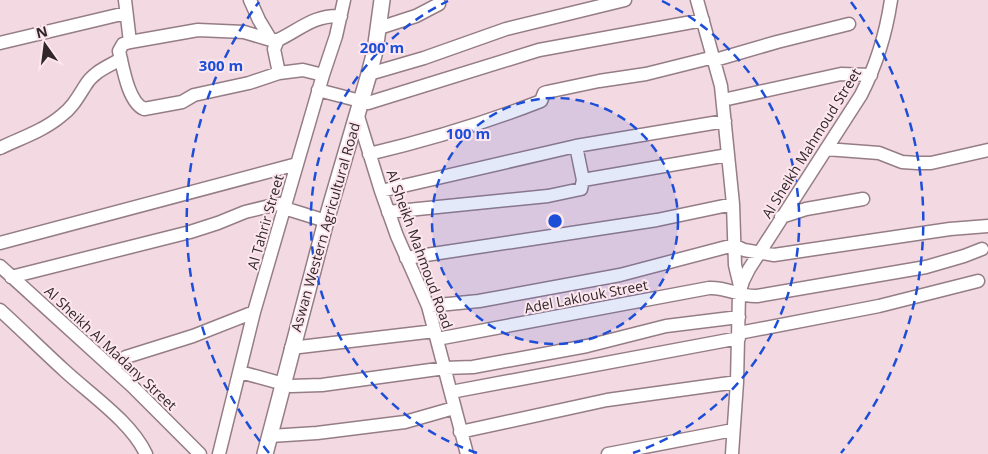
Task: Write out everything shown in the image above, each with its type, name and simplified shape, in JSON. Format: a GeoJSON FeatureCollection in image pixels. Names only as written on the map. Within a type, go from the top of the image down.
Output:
{"type":"FeatureCollection","features":[{"type":"Feature","properties":{"kind":"main road","name":"Aswan Western Agricultural Road"},"geometry":{"type":"LineString","coordinates":[[265,454],[326,221],[370,74],[379,28],[382,0]]}},
{"type":"Feature","properties":{"kind":"street"},"geometry":{"type":"LineString","coordinates":[[250,0],[259,20],[274,40],[279,73]]}},
{"type":"Feature","properties":{"kind":"street","name":"Al Tahrir Street"},"geometry":{"type":"LineString","coordinates":[[219,454],[254,312],[344,0]]}},
{"type":"Feature","properties":{"kind":"street"},"geometry":{"type":"LineString","coordinates":[[370,74],[424,58],[506,29],[625,0]]}},
{"type":"Feature","properties":{"kind":"street"},"geometry":{"type":"LineString","coordinates":[[696,0],[714,59],[723,100],[733,204],[735,265],[740,292],[732,454]]}},
{"type":"Feature","properties":{"kind":"street","name":"Al Sheikh Mahmoud Street"},"geometry":{"type":"LineString","coordinates":[[740,292],[746,275],[871,75],[882,45],[891,0]]}},
{"type":"Feature","properties":{"kind":"street"},"geometry":{"type":"LineString","coordinates":[[379,28],[416,16],[439,4]]}},
{"type":"Feature","properties":{"kind":"street"},"geometry":{"type":"LineString","coordinates":[[0,43],[125,6],[130,42]]}},
{"type":"Feature","properties":{"kind":"street"},"geometry":{"type":"LineString","coordinates":[[323,75],[303,70],[279,73],[249,83],[194,95],[182,102],[144,108],[134,101],[119,48],[123,44],[130,42],[178,32],[206,29],[244,32],[274,40],[315,19],[340,16]]}},
{"type":"Feature","properties":{"kind":"street"},"geometry":{"type":"LineString","coordinates":[[318,90],[359,108],[539,50],[703,20]]}},
{"type":"Feature","properties":{"kind":"street"},"geometry":{"type":"LineString","coordinates":[[369,154],[426,141],[512,112],[541,101],[544,93],[547,92],[599,81],[646,74],[714,59],[849,24]]}},
{"type":"Feature","properties":{"kind":"street"},"geometry":{"type":"LineString","coordinates":[[0,148],[38,131],[62,116],[99,71],[121,59]]}},
{"type":"Feature","properties":{"kind":"street"},"geometry":{"type":"LineString","coordinates":[[723,100],[841,74],[871,75]]}},
{"type":"Feature","properties":{"kind":"street","name":"Al Sheikh Mahmoud Road"},"geometry":{"type":"LineString","coordinates":[[359,108],[369,154],[388,212],[428,306],[451,392],[460,432],[462,453]]}},
{"type":"Feature","properties":{"kind":"street"},"geometry":{"type":"LineString","coordinates":[[381,191],[576,146],[725,121]]}},
{"type":"Feature","properties":{"kind":"street"},"geometry":{"type":"LineString","coordinates":[[388,212],[548,196],[580,189],[583,180],[576,146]]}},
{"type":"Feature","properties":{"kind":"street"},"geometry":{"type":"LineString","coordinates":[[826,149],[867,152],[902,162],[917,163],[932,163],[988,150]]}},
{"type":"Feature","properties":{"kind":"street"},"geometry":{"type":"LineString","coordinates":[[583,180],[728,155]]}},
{"type":"Feature","properties":{"kind":"street"},"geometry":{"type":"LineString","coordinates":[[0,243],[297,164]]}},
{"type":"Feature","properties":{"kind":"street"},"geometry":{"type":"LineString","coordinates":[[781,218],[806,209],[863,199]]}},
{"type":"Feature","properties":{"kind":"street"},"geometry":{"type":"LineString","coordinates":[[406,258],[657,220],[733,204]]}},
{"type":"Feature","properties":{"kind":"street"},"geometry":{"type":"LineString","coordinates":[[11,277],[190,232],[244,212],[285,205],[326,221]]}},
{"type":"Feature","properties":{"kind":"street"},"geometry":{"type":"LineString","coordinates":[[428,306],[479,301],[620,275],[734,245],[744,250],[779,255],[950,229],[988,226]]}},
{"type":"Feature","properties":{"kind":"street","name":"Adel Laklouk Street"},"geometry":{"type":"LineString","coordinates":[[292,348],[436,335],[709,288],[725,288],[757,296],[926,267],[982,249]]}},
{"type":"Feature","properties":{"kind":"street","name":"Al Sheikh Al Madany Street"},"geometry":{"type":"LineString","coordinates":[[0,266],[112,367],[200,454]]}},
{"type":"Feature","properties":{"kind":"street"},"geometry":{"type":"LineString","coordinates":[[451,392],[739,336],[878,306],[978,281]]}},
{"type":"Feature","properties":{"kind":"street"},"geometry":{"type":"LineString","coordinates":[[0,310],[122,423],[135,436],[146,454]]}},
{"type":"Feature","properties":{"kind":"street"},"geometry":{"type":"LineString","coordinates":[[112,367],[126,357],[193,336],[254,312]]}},
{"type":"Feature","properties":{"kind":"street"},"geometry":{"type":"LineString","coordinates":[[240,372],[283,384],[299,386],[322,385],[445,368],[473,367],[587,346],[666,326],[739,317]]}},
{"type":"Feature","properties":{"kind":"street"},"geometry":{"type":"LineString","coordinates":[[460,432],[616,398],[737,382]]}},
{"type":"Feature","properties":{"kind":"street"},"geometry":{"type":"LineString","coordinates":[[270,436],[317,433],[405,422],[454,408]]}},
{"type":"Feature","properties":{"kind":"street"},"geometry":{"type":"LineString","coordinates":[[608,454],[733,430]]}}]}
